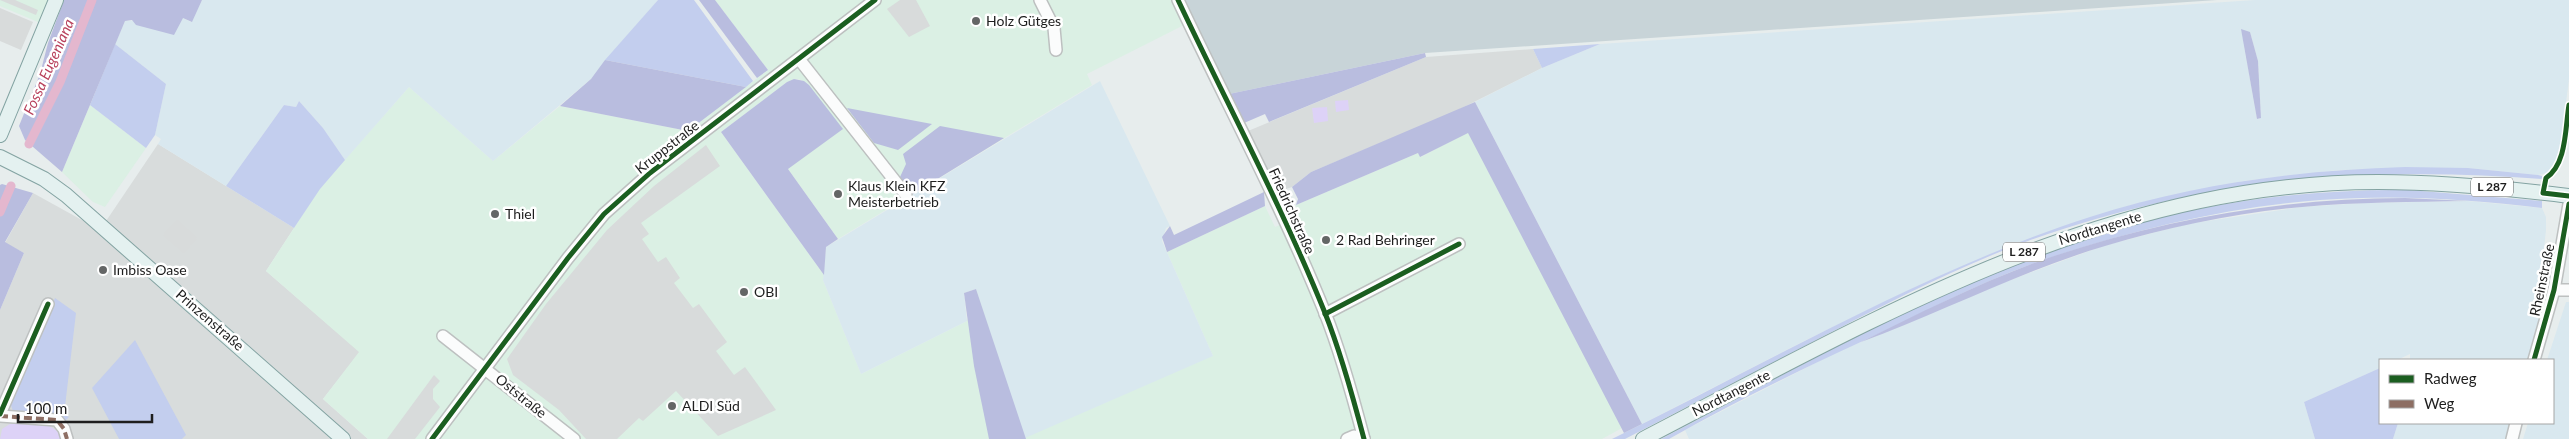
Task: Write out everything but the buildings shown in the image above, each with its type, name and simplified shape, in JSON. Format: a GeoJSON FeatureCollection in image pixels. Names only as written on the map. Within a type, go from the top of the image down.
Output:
{"type":"FeatureCollection","features":[{"type":"Feature","properties":{"kind":"main road"},"geometry":{"type":"LineString","coordinates":[[0,136],[56,0]]}},
{"type":"Feature","properties":{"kind":"main road","name":"Prinzenstraße"},"geometry":{"type":"LineString","coordinates":[[0,157],[44,179],[66,195],[343,439]]}},
{"type":"Feature","properties":{"kind":"main road","name":"Nordtangente"},"geometry":{"type":"LineString","coordinates":[[1643,439],[1933,291],[2054,241],[2135,216],[2253,192],[2359,182],[2440,183],[2569,196]]}},
{"type":"Feature","properties":{"kind":"street","name":"Kruppstraße"},"geometry":{"type":"LineString","coordinates":[[432,439],[563,264],[604,214],[650,173],[875,0]]}},
{"type":"Feature","properties":{"kind":"street"},"geometry":{"type":"LineString","coordinates":[[1040,0],[1054,28],[1056,50]]}},
{"type":"Feature","properties":{"kind":"street","name":"Friedrichstraße"},"geometry":{"type":"LineString","coordinates":[[1178,0],[1276,200],[1325,314],[1359,415],[1364,439]]}},
{"type":"Feature","properties":{"kind":"street"},"geometry":{"type":"LineString","coordinates":[[799,59],[906,196]]}},
{"type":"Feature","properties":{"kind":"street","name":"Rheinstraße"},"geometry":{"type":"LineString","coordinates":[[2534,359],[2554,290],[2569,204]]}},
{"type":"Feature","properties":{"kind":"street"},"geometry":{"type":"LineString","coordinates":[[1325,314],[1459,244]]}},
{"type":"Feature","properties":{"kind":"street"},"geometry":{"type":"LineString","coordinates":[[2554,290],[2569,290]]}},
{"type":"Feature","properties":{"kind":"street"},"geometry":{"type":"LineString","coordinates":[[48,304],[0,415],[53,419],[62,426],[67,439]]}},
{"type":"Feature","properties":{"kind":"street","name":"Oststraße"},"geometry":{"type":"LineString","coordinates":[[443,336],[574,439]]}},
{"type":"Feature","properties":{"kind":"street"},"geometry":{"type":"LineString","coordinates":[[2512,439],[2516,424]]}},
{"type":"Feature","properties":{"kind":"street"},"geometry":{"type":"LineString","coordinates":[[1347,439],[1354,436],[1364,439]]}},
{"type":"Feature","properties":{"kind":"shaded area"},"geometry":{"type":"Polygon","coordinates":[[[0,0],[56,0],[45,25],[0,6],[0,0]]]}},
{"type":"Feature","properties":{"kind":"shaded area"},"geometry":{"type":"Polygon","coordinates":[[[0,0],[15,0],[38,10],[36,15],[0,0]]]}},
{"type":"Feature","properties":{"kind":"shaded area"},"geometry":{"type":"Polygon","coordinates":[[[64,0],[202,0],[192,22],[183,18],[174,35],[136,25],[132,20],[125,21],[62,172],[25,140],[19,126],[40,74],[48,43],[64,0]]]}},
{"type":"Feature","properties":{"kind":"shaded area"},"geometry":{"type":"Polygon","coordinates":[[[202,0],[658,0],[591,79],[493,161],[409,87],[345,160],[323,128],[299,101],[296,107],[284,105],[226,186],[158,144],[161,139],[155,135],[166,84],[115,44],[125,21],[183,18],[191,22],[202,0]]]}},
{"type":"Feature","properties":{"kind":"shaded area"},"geometry":{"type":"Polygon","coordinates":[[[658,0],[694,0],[753,81],[746,87],[605,60],[658,0]]]}},
{"type":"Feature","properties":{"kind":"shaded area"},"geometry":{"type":"Polygon","coordinates":[[[699,0],[715,0],[768,70],[757,78],[699,0]]]}},
{"type":"Feature","properties":{"kind":"shaded area"},"geometry":{"type":"Polygon","coordinates":[[[715,0],[1177,0],[1188,23],[1087,74],[1092,85],[838,239],[788,169],[809,85],[807,83],[798,79],[787,82],[721,132],[824,275],[823,280],[861,374],[967,321],[976,289],[996,343],[1213,356],[1167,252],[1265,206],[1275,227],[1291,220],[1296,205],[1418,153],[1421,157],[1468,132],[1622,428],[1602,439],[368,439],[323,399],[359,352],[266,271],[320,188],[409,87],[493,161],[560,106],[688,131],[768,70],[715,0]]]}},
{"type":"Feature","properties":{"kind":"shaded area"},"geometry":{"type":"Polygon","coordinates":[[[900,0],[916,0],[930,26],[909,37],[887,9],[900,0]]]}},
{"type":"Feature","properties":{"kind":"shaded area"},"geometry":{"type":"Polygon","coordinates":[[[1184,0],[2217,0],[1425,53],[1229,94],[1184,0]]]}},
{"type":"Feature","properties":{"kind":"shaded area"},"geometry":{"type":"Polygon","coordinates":[[[2255,0],[2569,0],[2569,79],[2560,150],[2554,171],[2538,175],[2468,168],[2339,170],[2243,181],[2131,205],[2015,244],[1926,282],[1806,340],[1642,424],[1475,102],[1542,68],[1600,44],[2255,0]],[[2250,32],[2244,46],[2257,119],[2261,118],[2258,61],[2250,32]]]}},
{"type":"Feature","properties":{"kind":"shaded area"},"geometry":{"type":"Polygon","coordinates":[[[0,8],[33,22],[21,50],[0,41],[0,8]]]}},
{"type":"Feature","properties":{"kind":"shaded area"},"geometry":{"type":"Polygon","coordinates":[[[2241,29],[2250,32],[2258,61],[2261,118],[2257,119],[2241,29]]]}},
{"type":"Feature","properties":{"kind":"shaded area"},"geometry":{"type":"Polygon","coordinates":[[[115,44],[166,84],[155,135],[146,148],[90,105],[115,44]]]}},
{"type":"Feature","properties":{"kind":"shaded area"},"geometry":{"type":"Polygon","coordinates":[[[1600,44],[1542,68],[1533,49],[1600,44]]]}},
{"type":"Feature","properties":{"kind":"shaded area"},"geometry":{"type":"Polygon","coordinates":[[[1533,49],[1542,68],[1452,113],[1311,172],[1292,187],[1277,192],[1248,131],[1426,57],[1533,49]]]}},
{"type":"Feature","properties":{"kind":"shaded area"},"geometry":{"type":"Polygon","coordinates":[[[1425,53],[1426,57],[1269,122],[1265,114],[1244,123],[1229,94],[1425,53]]]}},
{"type":"Feature","properties":{"kind":"shaded area"},"geometry":{"type":"Polygon","coordinates":[[[605,60],[746,87],[688,131],[560,106],[591,79],[605,60]]]}},
{"type":"Feature","properties":{"kind":"shaded area"},"geometry":{"type":"Polygon","coordinates":[[[794,79],[804,81],[809,85],[843,129],[788,169],[838,239],[826,247],[824,275],[721,132],[787,82],[794,79]]]}},
{"type":"Feature","properties":{"kind":"shaded area"},"geometry":{"type":"Polygon","coordinates":[[[1100,81],[1170,226],[1166,228],[1162,241],[1213,356],[1025,438],[976,289],[964,293],[967,321],[861,374],[823,280],[826,247],[1100,81]]]}},
{"type":"Feature","properties":{"kind":"shaded area"},"geometry":{"type":"Polygon","coordinates":[[[1348,100],[1349,110],[1336,112],[1335,101],[1348,100]]]}},
{"type":"Feature","properties":{"kind":"shaded area"},"geometry":{"type":"Polygon","coordinates":[[[299,101],[323,128],[345,160],[320,189],[294,228],[226,186],[284,105],[296,107],[299,101]]]}},
{"type":"Feature","properties":{"kind":"shaded area"},"geometry":{"type":"Polygon","coordinates":[[[1475,102],[1642,424],[1624,433],[1468,133],[1420,157],[1418,153],[1296,205],[1298,199],[1292,187],[1311,172],[1475,102]]]}},
{"type":"Feature","properties":{"kind":"shaded area"},"geometry":{"type":"Polygon","coordinates":[[[90,105],[146,148],[105,207],[93,202],[62,172],[90,105]]]}},
{"type":"Feature","properties":{"kind":"shaded area"},"geometry":{"type":"Polygon","coordinates":[[[1327,107],[1328,121],[1314,123],[1312,108],[1327,107]]]}},
{"type":"Feature","properties":{"kind":"shaded area"},"geometry":{"type":"Polygon","coordinates":[[[847,108],[932,124],[898,150],[874,143],[847,108]]]}},
{"type":"Feature","properties":{"kind":"shaded area"},"geometry":{"type":"Polygon","coordinates":[[[940,126],[1004,138],[913,194],[900,177],[906,164],[903,154],[940,126]]]}},
{"type":"Feature","properties":{"kind":"shaded area"},"geometry":{"type":"Polygon","coordinates":[[[158,144],[294,228],[266,271],[360,352],[323,399],[368,439],[0,439],[0,310],[24,253],[5,243],[33,193],[100,230],[158,144]]]}},
{"type":"Feature","properties":{"kind":"shaded area"},"geometry":{"type":"Polygon","coordinates":[[[706,145],[720,166],[641,223],[649,234],[642,239],[658,262],[666,257],[680,278],[674,283],[693,308],[699,304],[727,342],[716,351],[734,375],[745,367],[776,410],[718,436],[676,391],[643,421],[639,418],[617,439],[586,439],[559,410],[513,375],[507,359],[546,304],[607,230],[654,186],[706,145]]]}},
{"type":"Feature","properties":{"kind":"shaded area"},"geometry":{"type":"Polygon","coordinates":[[[2405,167],[2468,168],[2538,175],[2542,176],[2542,179],[2476,175],[2410,174],[2346,176],[2218,191],[2092,220],[2001,251],[1949,274],[1871,312],[1625,439],[1612,439],[1907,291],[2028,239],[2090,217],[2207,187],[2325,171],[2405,167]]]}},
{"type":"Feature","properties":{"kind":"shaded area"},"geometry":{"type":"Polygon","coordinates":[[[0,185],[33,193],[5,242],[24,253],[0,310],[0,185]]]}},
{"type":"Feature","properties":{"kind":"shaded area"},"geometry":{"type":"Polygon","coordinates":[[[2409,190],[2542,201],[2542,208],[2431,198],[2348,198],[2251,208],[2149,229],[2082,247],[2025,266],[1955,296],[1790,376],[1669,439],[1661,439],[1827,352],[1940,297],[1998,272],[2116,230],[2188,211],[2224,204],[2335,192],[2409,190]]]}},
{"type":"Feature","properties":{"kind":"shaded area"},"geometry":{"type":"Polygon","coordinates":[[[1264,192],[1265,206],[1167,252],[1162,237],[1170,226],[1174,235],[1264,192]]]}},
{"type":"Feature","properties":{"kind":"shaded area"},"geometry":{"type":"Polygon","coordinates":[[[2405,198],[2468,201],[2323,205],[2252,213],[2178,227],[2105,246],[2043,267],[1861,342],[1953,297],[2024,267],[2091,244],[2135,232],[2224,213],[2269,207],[2359,199],[2405,198]]]}},
{"type":"Feature","properties":{"kind":"shaded area"},"geometry":{"type":"Polygon","coordinates":[[[2468,201],[2542,208],[2546,217],[2546,230],[2539,293],[2544,300],[2529,359],[2410,359],[2410,354],[2399,359],[2379,359],[2379,368],[2304,402],[2315,439],[1689,439],[1685,430],[1837,352],[2005,282],[2103,246],[2187,224],[2301,207],[2364,203],[2468,201]]]}},
{"type":"Feature","properties":{"kind":"shaded area"},"geometry":{"type":"Polygon","coordinates":[[[177,220],[197,238],[184,253],[163,235],[177,220]]]}},
{"type":"Feature","properties":{"kind":"shaded area"},"geometry":{"type":"Polygon","coordinates":[[[976,289],[1026,439],[989,439],[974,366],[964,293],[976,289]]]}},
{"type":"Feature","properties":{"kind":"shaded area"},"geometry":{"type":"Polygon","coordinates":[[[55,298],[76,313],[64,415],[69,417],[65,421],[63,418],[13,411],[9,400],[55,298]]]}},
{"type":"Feature","properties":{"kind":"shaded area"},"geometry":{"type":"Polygon","coordinates":[[[2566,302],[2569,302],[2569,439],[2523,439],[2528,424],[2554,424],[2554,359],[2547,359],[2566,302]]]}},
{"type":"Feature","properties":{"kind":"shaded area"},"geometry":{"type":"Polygon","coordinates":[[[135,340],[186,435],[182,439],[119,439],[92,388],[135,340]]]}},
{"type":"Feature","properties":{"kind":"shaded area"},"geometry":{"type":"Polygon","coordinates":[[[2379,368],[2379,424],[2398,424],[2393,439],[2315,439],[2304,402],[2379,368]]]}},
{"type":"Feature","properties":{"kind":"shaded area"},"geometry":{"type":"Polygon","coordinates":[[[434,375],[440,381],[433,389],[433,399],[440,407],[415,439],[387,439],[434,375]]]}},
{"type":"Feature","properties":{"kind":"shaded area"},"geometry":{"type":"Polygon","coordinates":[[[10,424],[40,424],[48,426],[54,428],[61,439],[0,439],[2,429],[10,424]]]}},
{"type":"Feature","properties":{"kind":"shaded area"},"geometry":{"type":"Polygon","coordinates":[[[2398,424],[2513,424],[2508,439],[2393,439],[2398,424]]]}},
{"type":"Feature","properties":{"kind":"waterway","name":"Fossa Eugeniana"},"geometry":{"type":"LineString","coordinates":[[29,144],[60,82],[92,0]]}},
{"type":"Feature","properties":{"kind":"waterway","name":"Fossa Eugeniana"},"geometry":{"type":"LineString","coordinates":[[0,212],[11,186]]}},
{"type":"Feature","properties":{"kind":"marked path"},"geometry":{"type":"LineString","coordinates":[[0,416],[57,420],[64,429],[67,439]]}},
{"type":"Feature","properties":{"kind":"cycle path"},"geometry":{"type":"LineString","coordinates":[[432,439],[568,258],[604,214],[650,173],[875,0]]}},
{"type":"Feature","properties":{"kind":"cycle path"},"geometry":{"type":"LineString","coordinates":[[1178,0],[1273,194],[1325,313],[1351,391],[1364,439]]}},
{"type":"Feature","properties":{"kind":"cycle path"},"geometry":{"type":"LineString","coordinates":[[2569,105],[2564,145],[2558,164],[2546,178],[2543,193],[2569,196]]}},
{"type":"Feature","properties":{"kind":"cycle path"},"geometry":{"type":"LineString","coordinates":[[2534,359],[2554,290],[2569,204]]}},
{"type":"Feature","properties":{"kind":"cycle path"},"geometry":{"type":"LineString","coordinates":[[1325,314],[1459,244]]}},
{"type":"Feature","properties":{"kind":"cycle path"},"geometry":{"type":"LineString","coordinates":[[0,414],[48,304]]}},
{"type":"Feature","properties":{"kind":"place","name":"Holz Gütges"},"geometry":{"type":"Point","coordinates":[976,21]}},
{"type":"Feature","properties":{"kind":"place","name":"Klaus Klein KFZ Meisterbetrieb"},"geometry":{"type":"Point","coordinates":[838,194]}},
{"type":"Feature","properties":{"kind":"place","name":"Thiel"},"geometry":{"type":"Point","coordinates":[495,214]}},
{"type":"Feature","properties":{"kind":"place","name":"2 Rad Behringer"},"geometry":{"type":"Point","coordinates":[1326,240]}},
{"type":"Feature","properties":{"kind":"place","name":"Imbiss Oase"},"geometry":{"type":"Point","coordinates":[103,270]}},
{"type":"Feature","properties":{"kind":"place","name":"OBI"},"geometry":{"type":"Point","coordinates":[744,292]}},
{"type":"Feature","properties":{"kind":"place","name":"ALDI Süd"},"geometry":{"type":"Point","coordinates":[672,406]}}]}
